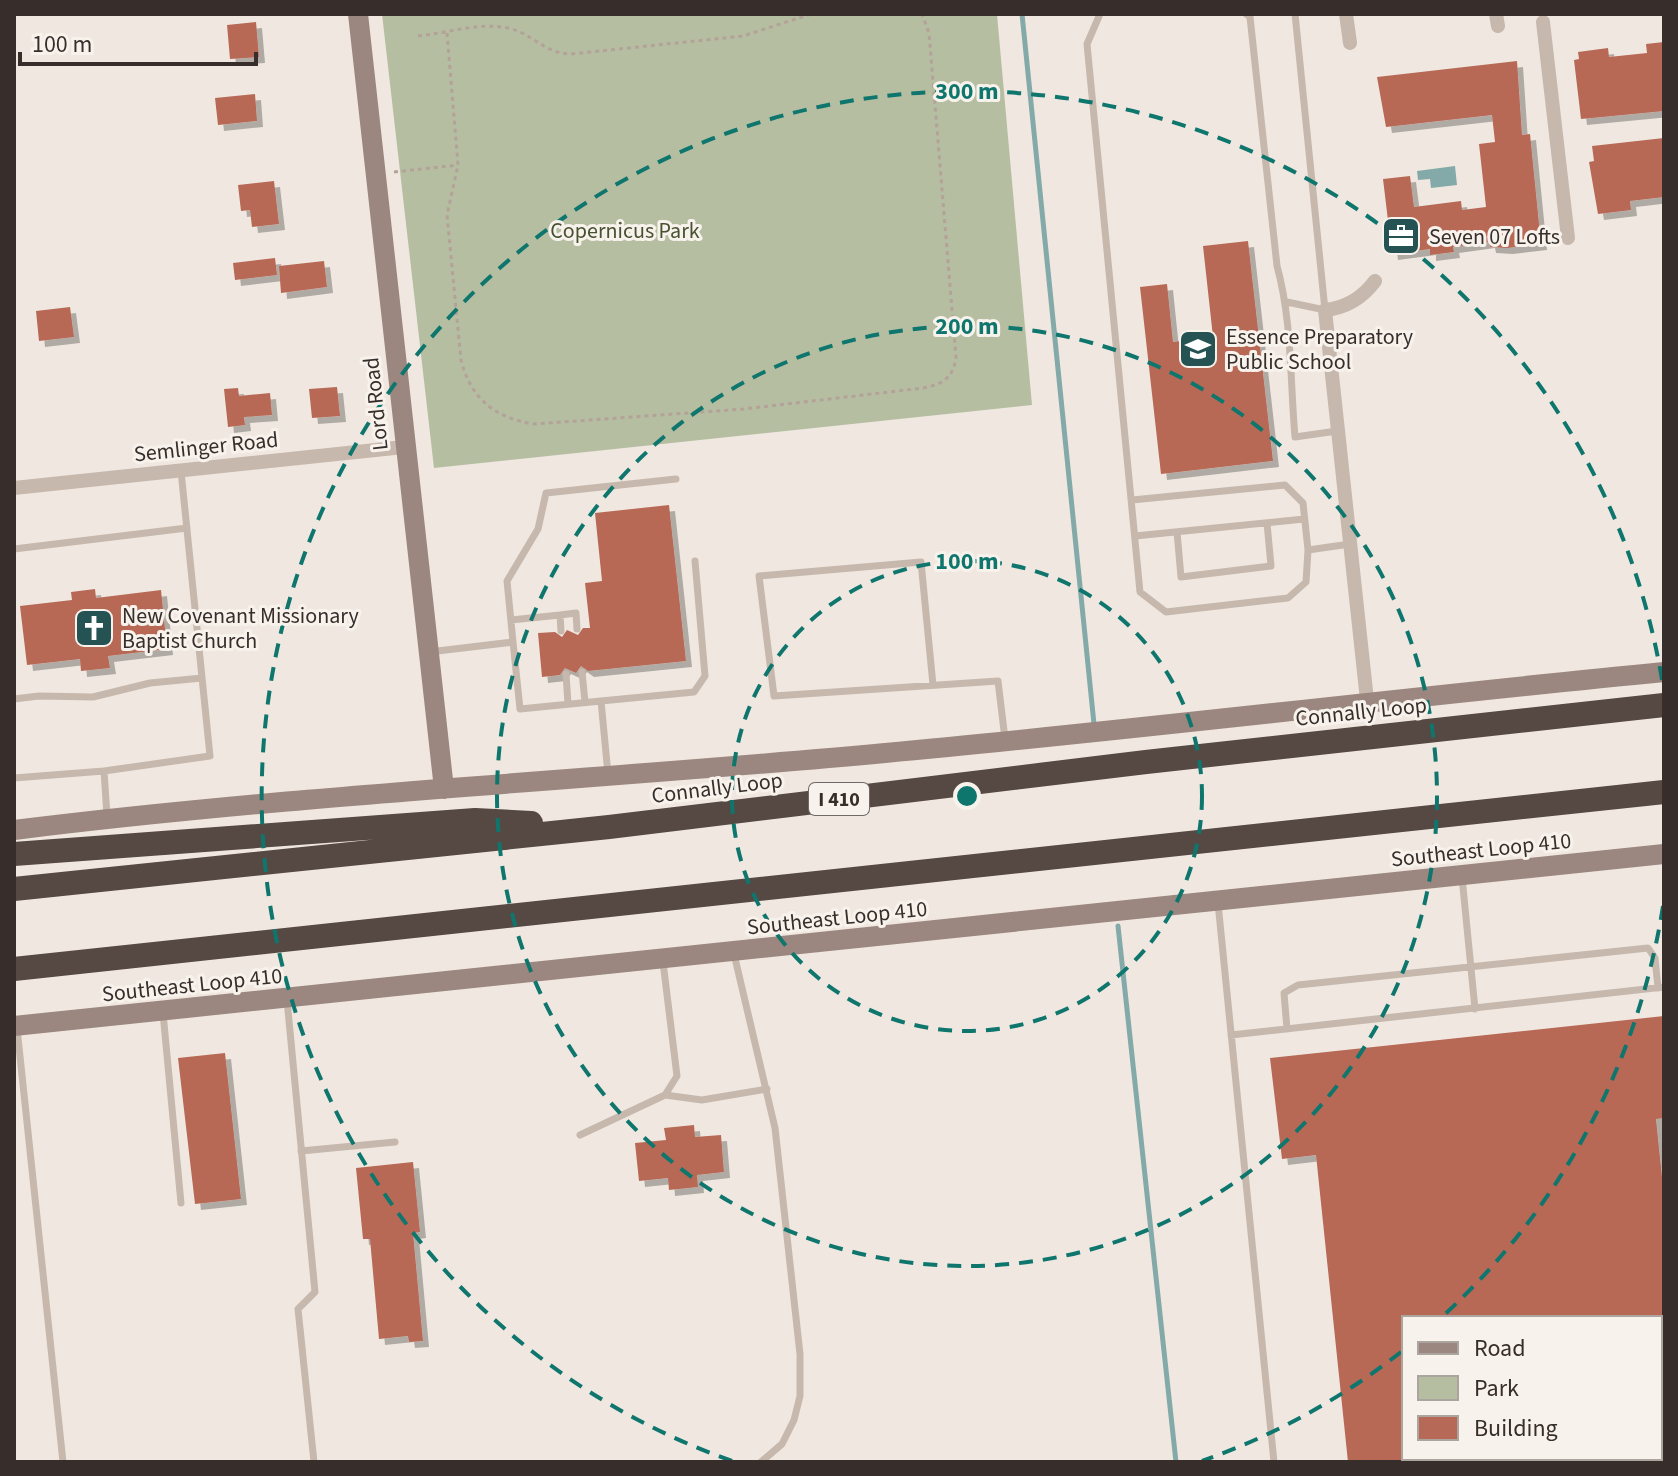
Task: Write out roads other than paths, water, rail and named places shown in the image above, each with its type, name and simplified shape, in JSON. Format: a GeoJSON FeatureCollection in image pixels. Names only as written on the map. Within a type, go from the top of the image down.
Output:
{"type":"FeatureCollection","features":[{"type":"Feature","properties":{"kind":"highway","name":"Connally Loop"},"geometry":{"type":"LineString","coordinates":[[14,889],[609,827],[1130,763],[1664,705]]}},
{"type":"Feature","properties":{"kind":"highway"},"geometry":{"type":"LineString","coordinates":[[14,969],[1664,792]]}},
{"type":"Feature","properties":{"kind":"highway"},"geometry":{"type":"LineString","coordinates":[[14,854],[475,820],[609,827]]}},
{"type":"Feature","properties":{"kind":"main road","name":"Lord Road"},"geometry":{"type":"LineString","coordinates":[[358,14],[426,653],[444,789]]}},
{"type":"Feature","properties":{"kind":"main road"},"geometry":{"type":"LineString","coordinates":[[14,830],[107,818],[1006,741],[1367,700],[1664,672]]}},
{"type":"Feature","properties":{"kind":"main road","name":"Southeast Loop 410"},"geometry":{"type":"LineString","coordinates":[[15,1026],[1664,854]]}},
{"type":"Feature","properties":{"kind":"street"},"geometry":{"type":"LineString","coordinates":[[1346,14],[1350,43]]}},
{"type":"Feature","properties":{"kind":"street"},"geometry":{"type":"LineString","coordinates":[[1543,22],[1568,238]]}},
{"type":"Feature","properties":{"kind":"street"},"geometry":{"type":"LineString","coordinates":[[1367,700],[1325,310],[1338,309],[1365,295],[1375,281]]}},
{"type":"Feature","properties":{"kind":"street","name":"Semlinger Road"},"geometry":{"type":"LineString","coordinates":[[14,488],[404,447]]}},
{"type":"Feature","properties":{"kind":"lane"},"geometry":{"type":"LineString","coordinates":[[1100,14],[1087,44],[1140,592],[1166,612],[1288,598],[1306,582],[1308,550],[1303,503],[1285,485],[1132,500]]}},
{"type":"Feature","properties":{"kind":"lane"},"geometry":{"type":"LineString","coordinates":[[1246,14],[1250,17],[1277,266],[1287,302],[1286,336],[1295,437],[1338,431]]}},
{"type":"Feature","properties":{"kind":"lane"},"geometry":{"type":"LineString","coordinates":[[1287,302],[1325,310],[1295,14]]}},
{"type":"Feature","properties":{"kind":"lane"},"geometry":{"type":"LineString","coordinates":[[14,778],[104,771],[210,756],[181,471]]}},
{"type":"Feature","properties":{"kind":"lane"},"geometry":{"type":"LineString","coordinates":[[676,479],[546,493],[538,529],[507,581],[520,709],[694,692],[705,676],[695,561]]}},
{"type":"Feature","properties":{"kind":"lane"},"geometry":{"type":"LineString","coordinates":[[1135,536],[1304,519]]}},
{"type":"Feature","properties":{"kind":"lane"},"geometry":{"type":"LineString","coordinates":[[1177,532],[1181,577],[1271,566],[1267,523]]}},
{"type":"Feature","properties":{"kind":"lane"},"geometry":{"type":"LineString","coordinates":[[14,549],[187,528]]}},
{"type":"Feature","properties":{"kind":"lane"},"geometry":{"type":"LineString","coordinates":[[1308,550],[1350,544]]}},
{"type":"Feature","properties":{"kind":"lane"},"geometry":{"type":"LineString","coordinates":[[933,685],[921,562],[759,576],[774,696],[998,681],[1006,741]]}},
{"type":"Feature","properties":{"kind":"lane"},"geometry":{"type":"LineString","coordinates":[[511,620],[576,613],[577,629]]}},
{"type":"Feature","properties":{"kind":"lane"},"geometry":{"type":"LineString","coordinates":[[560,615],[561,631]]}},
{"type":"Feature","properties":{"kind":"lane"},"geometry":{"type":"LineString","coordinates":[[426,653],[513,642]]}},
{"type":"Feature","properties":{"kind":"lane"},"geometry":{"type":"LineString","coordinates":[[582,672],[585,702]]}},
{"type":"Feature","properties":{"kind":"lane"},"geometry":{"type":"LineString","coordinates":[[566,674],[568,704]]}},
{"type":"Feature","properties":{"kind":"lane"},"geometry":{"type":"LineString","coordinates":[[14,699],[93,697],[150,683],[202,678]]}},
{"type":"Feature","properties":{"kind":"lane"},"geometry":{"type":"LineString","coordinates":[[601,701],[608,777]]}},
{"type":"Feature","properties":{"kind":"lane"},"geometry":{"type":"LineString","coordinates":[[104,771],[107,818]]}},
{"type":"Feature","properties":{"kind":"lane"},"geometry":{"type":"LineString","coordinates":[[1462,875],[1475,1009]]}},
{"type":"Feature","properties":{"kind":"lane"},"geometry":{"type":"LineString","coordinates":[[1218,901],[1274,1462]]}},
{"type":"Feature","properties":{"kind":"lane"},"geometry":{"type":"LineString","coordinates":[[1231,1035],[1475,1009],[1661,988],[1655,958],[1648,948],[1470,966],[1291,986],[1284,993],[1287,1029]]}},
{"type":"Feature","properties":{"kind":"lane"},"geometry":{"type":"LineString","coordinates":[[734,952],[775,1128],[796,1324],[800,1396],[794,1420],[782,1444],[761,1462]]}},
{"type":"Feature","properties":{"kind":"lane"},"geometry":{"type":"LineString","coordinates":[[580,1135],[665,1095],[677,1076],[663,959]]}},
{"type":"Feature","properties":{"kind":"lane"},"geometry":{"type":"LineString","coordinates":[[287,998],[315,1292],[298,1309],[314,1462]]}},
{"type":"Feature","properties":{"kind":"lane"},"geometry":{"type":"LineString","coordinates":[[163,1011],[181,1203]]}},
{"type":"Feature","properties":{"kind":"lane"},"geometry":{"type":"LineString","coordinates":[[15,1026],[63,1462]]}},
{"type":"Feature","properties":{"kind":"lane"},"geometry":{"type":"LineString","coordinates":[[665,1095],[702,1100],[767,1089]]}},
{"type":"Feature","properties":{"kind":"lane"},"geometry":{"type":"LineString","coordinates":[[301,1151],[395,1142]]}},
{"type":"Feature","properties":{"kind":"water"},"geometry":{"type":"Polygon","coordinates":[[[1455,166],[1457,185],[1431,188],[1430,179],[1418,180],[1417,171],[1455,166]]]}},
{"type":"Feature","properties":{"kind":"waterway"},"geometry":{"type":"LineString","coordinates":[[1022,14],[1094,724]]}},
{"type":"Feature","properties":{"kind":"waterway"},"geometry":{"type":"LineString","coordinates":[[1118,926],[1176,1462]]}},
{"type":"Feature","properties":{"kind":"place","name":"Seven 07 Lofts"},"geometry":{"type":"Point","coordinates":[1401,236]}},
{"type":"Feature","properties":{"kind":"place","name":"Essence Preparatory Public School"},"geometry":{"type":"Point","coordinates":[1198,349]}},
{"type":"Feature","properties":{"kind":"place","name":"New Covenant Missionary Baptist Church"},"geometry":{"type":"Point","coordinates":[94,628]}},
{"type":"Feature","properties":{"kind":"park label","name":"Copernicus Park"},"geometry":{"type":"Point","coordinates":[625,230]}}]}
